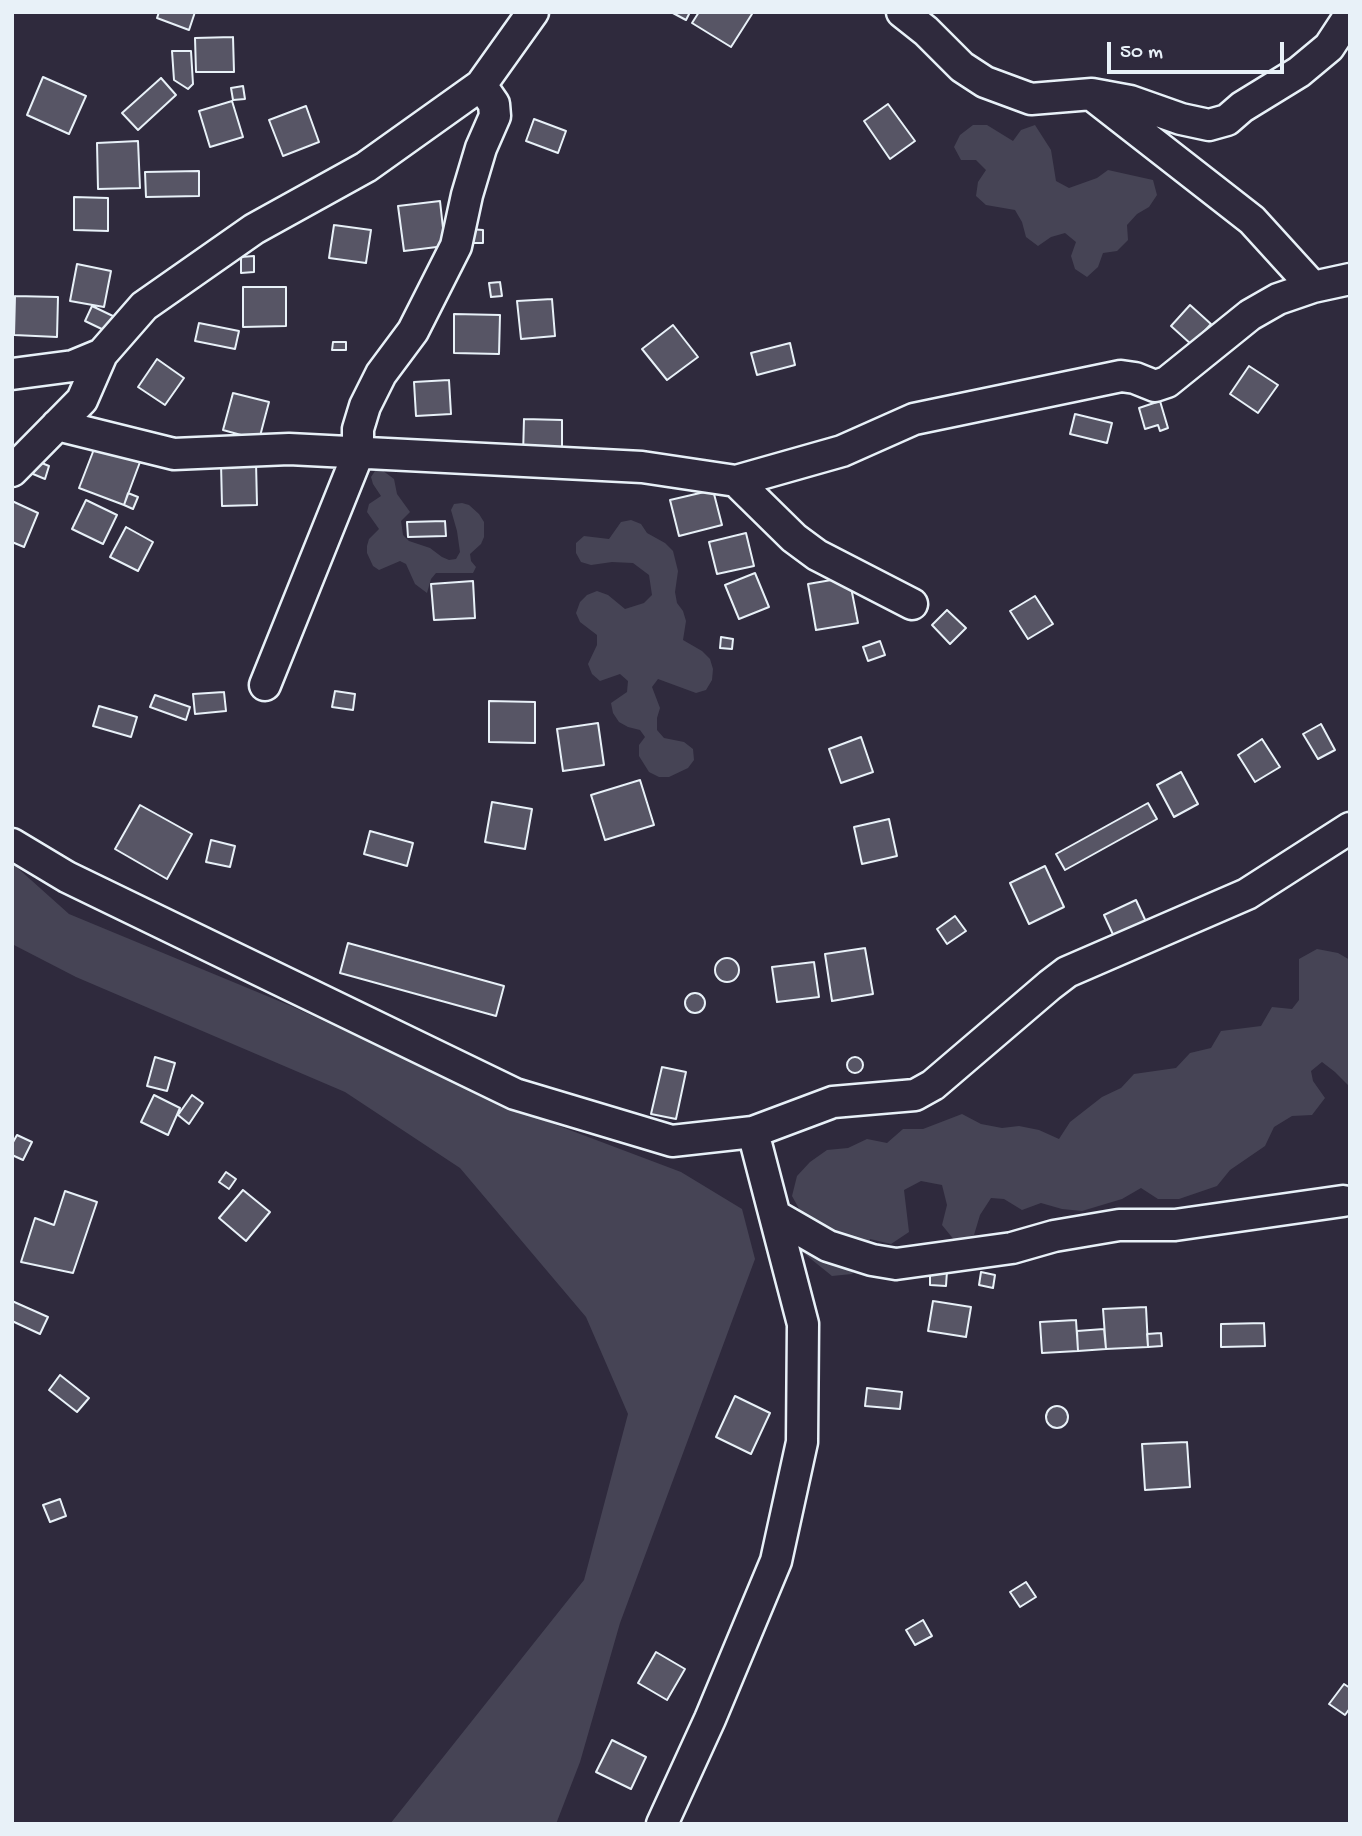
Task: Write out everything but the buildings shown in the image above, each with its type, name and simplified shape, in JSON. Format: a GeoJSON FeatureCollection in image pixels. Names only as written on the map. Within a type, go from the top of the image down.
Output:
{"type":"FeatureCollection","features":[{"type":"Feature","properties":{"kind":"street"},"geometry":{"type":"LineString","coordinates":[[12,471],[82,400],[102,354],[144,306],[254,229],[366,167],[481,85],[533,12]]}},
{"type":"Feature","properties":{"kind":"street"},"geometry":{"type":"LineString","coordinates":[[902,12],[926,31],[962,67],[985,82],[1031,99],[1092,94],[1130,101],[1181,119],[1209,125],[1227,120],[1242,107],[1299,72],[1329,47],[1350,15]]}},
{"type":"Feature","properties":{"kind":"street"},"geometry":{"type":"LineString","coordinates":[[265,685],[358,453],[358,429],[365,406],[381,374],[413,331],[456,246],[481,148],[495,116],[494,104],[481,85]]}},
{"type":"Feature","properties":{"kind":"street"},"geometry":{"type":"LineString","coordinates":[[1092,94],[1252,220],[1313,287]]}},
{"type":"Feature","properties":{"kind":"street"},"geometry":{"type":"LineString","coordinates":[[57,425],[174,454],[289,449],[642,467],[736,481],[842,451],[914,419],[1121,376],[1155,386],[1167,382],[1250,315],[1278,299],[1313,287],[1350,279]]}},
{"type":"Feature","properties":{"kind":"street"},"geometry":{"type":"LineString","coordinates":[[12,374],[73,366],[102,354]]}},
{"type":"Feature","properties":{"kind":"street"},"geometry":{"type":"LineString","coordinates":[[736,481],[794,538],[817,555],[912,604]]}},
{"type":"Feature","properties":{"kind":"street"},"geometry":{"type":"LineString","coordinates":[[12,844],[67,877],[514,1094],[672,1142],[753,1132],[833,1102],[915,1095],[933,1084],[1067,972],[1247,894],[1350,828]]}},
{"type":"Feature","properties":{"kind":"street"},"geometry":{"type":"LineString","coordinates":[[662,1824],[776,1562],[802,1442],[803,1324],[753,1132]]}},
{"type":"Feature","properties":{"kind":"street"},"geometry":{"type":"LineString","coordinates":[[776,1216],[828,1246],[872,1260],[896,1264],[1012,1248],[1054,1237],[1119,1226],[1175,1225],[1343,1201]]}},
{"type":"Feature","properties":{"kind":"shaded area"},"geometry":{"type":"Polygon","coordinates":[[[973,125],[987,125],[1013,141],[1021,130],[1035,125],[1051,150],[1056,181],[1069,188],[1097,178],[1108,170],[1153,180],[1157,195],[1149,207],[1137,214],[1127,225],[1128,240],[1117,251],[1103,253],[1098,267],[1087,277],[1075,269],[1071,256],[1076,242],[1065,233],[1051,237],[1038,246],[1026,237],[1015,210],[986,205],[976,196],[978,182],[986,170],[976,160],[961,160],[954,147],[960,135],[973,125]]]}},
{"type":"Feature","properties":{"kind":"shaded area"},"geometry":{"type":"Polygon","coordinates":[[[382,470],[394,479],[397,494],[410,512],[401,521],[403,535],[409,541],[430,548],[442,557],[456,559],[460,552],[451,510],[454,504],[469,505],[479,514],[484,522],[484,537],[481,544],[470,554],[476,567],[473,573],[436,573],[427,593],[415,584],[406,564],[400,561],[379,570],[373,566],[367,546],[369,539],[379,529],[367,512],[369,504],[381,496],[371,477],[375,471],[382,470]]]}},
{"type":"Feature","properties":{"kind":"shaded area"},"geometry":{"type":"Polygon","coordinates":[[[631,520],[641,524],[647,533],[673,551],[678,571],[675,592],[677,603],[686,621],[683,640],[702,651],[710,659],[713,669],[712,680],[706,690],[696,693],[658,679],[652,687],[660,708],[657,730],[664,738],[684,742],[693,749],[694,760],[688,768],[669,777],[659,777],[649,772],[639,756],[639,745],[645,737],[640,730],[619,722],[613,713],[611,703],[627,692],[628,681],[620,674],[600,681],[592,674],[588,664],[597,645],[597,635],[580,622],[576,613],[580,602],[597,591],[608,595],[625,609],[644,603],[652,595],[649,575],[633,563],[591,565],[581,562],[576,553],[576,543],[584,536],[609,539],[621,522],[631,520]]]}},
{"type":"Feature","properties":{"kind":"shaded area"},"geometry":{"type":"Polygon","coordinates":[[[12,863],[69,914],[291,1006],[514,1109],[681,1172],[742,1209],[755,1259],[620,1623],[580,1762],[556,1824],[390,1824],[584,1580],[628,1414],[586,1317],[460,1168],[345,1092],[76,977],[12,944],[12,863]]]}},
{"type":"Feature","properties":{"kind":"shaded area"},"geometry":{"type":"Polygon","coordinates":[[[1317,949],[1338,953],[1350,960],[1350,1087],[1322,1062],[1311,1071],[1313,1081],[1325,1098],[1312,1115],[1292,1116],[1274,1127],[1265,1146],[1230,1170],[1217,1186],[1179,1199],[1158,1199],[1141,1188],[1122,1199],[1082,1211],[1041,1203],[1022,1210],[1004,1199],[991,1198],[980,1215],[974,1235],[955,1241],[942,1225],[947,1205],[942,1185],[921,1181],[904,1190],[909,1232],[891,1244],[870,1239],[864,1259],[852,1274],[832,1276],[801,1251],[793,1233],[802,1214],[792,1196],[797,1176],[827,1150],[848,1148],[867,1139],[887,1143],[903,1129],[923,1129],[962,1114],[981,1124],[1002,1128],[1019,1126],[1039,1130],[1059,1139],[1070,1122],[1102,1097],[1121,1088],[1134,1074],[1176,1068],[1190,1053],[1211,1048],[1221,1031],[1261,1026],[1272,1007],[1292,1009],[1299,1000],[1299,959],[1317,949]]]}}]}
